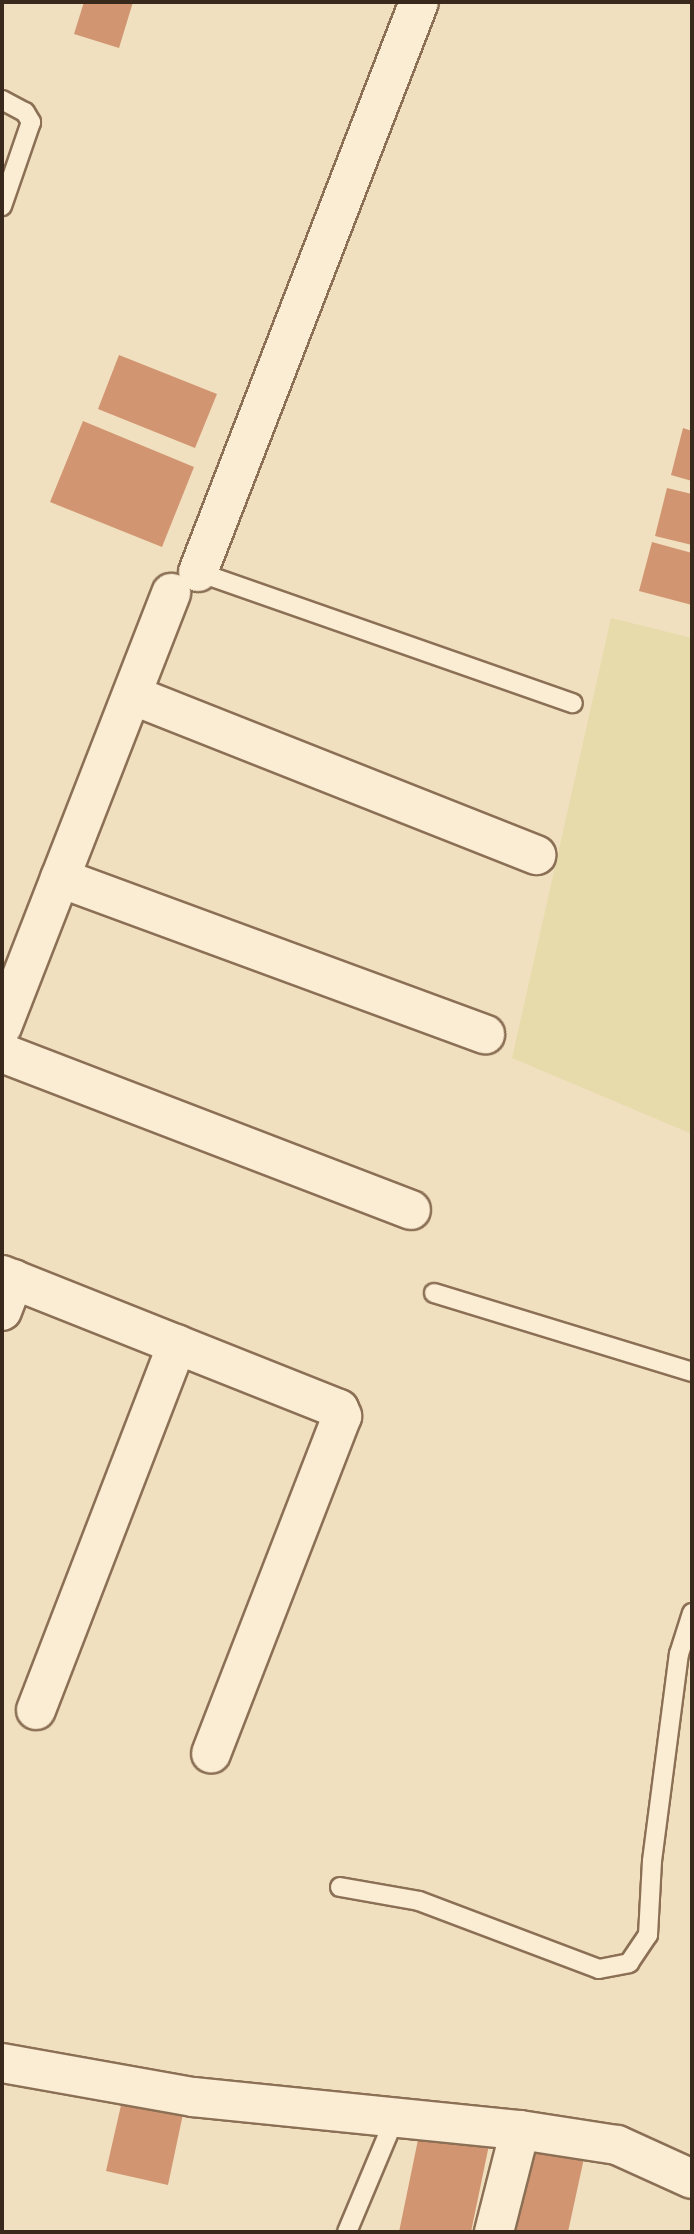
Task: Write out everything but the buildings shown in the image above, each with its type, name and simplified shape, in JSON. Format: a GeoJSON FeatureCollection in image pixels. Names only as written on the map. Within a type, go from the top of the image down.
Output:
{"type":"FeatureCollection","features":[{"type":"Feature","properties":{"kind":"street"},"geometry":{"type":"LineString","coordinates":[[2,1027],[132,695],[185,582],[419,2]]}},
{"type":"Feature","properties":{"kind":"street"},"geometry":{"type":"LineString","coordinates":[[132,695],[536,855]]}},
{"type":"Feature","properties":{"kind":"street"},"geometry":{"type":"LineString","coordinates":[[60,878],[485,1034]]}},
{"type":"Feature","properties":{"kind":"street"},"geometry":{"type":"LineString","coordinates":[[2,1053],[411,1210]]}},
{"type":"Feature","properties":{"kind":"street"},"geometry":{"type":"LineString","coordinates":[[6,1288],[177,1344],[339,1409],[342,1416],[211,1753]]}},
{"type":"Feature","properties":{"kind":"street"},"geometry":{"type":"LineString","coordinates":[[36,1710],[177,1344]]}},
{"type":"Feature","properties":{"kind":"street"},"geometry":{"type":"LineString","coordinates":[[2,2063],[193,2097],[520,2130],[617,2145],[692,2179]]}},
{"type":"Feature","properties":{"kind":"street"},"geometry":{"type":"LineString","coordinates":[[494,2232],[520,2130]]}},
{"type":"Feature","properties":{"kind":"lane"},"geometry":{"type":"LineString","coordinates":[[2,100],[25,112],[31,122],[2,206]]}},
{"type":"Feature","properties":{"kind":"lane"},"geometry":{"type":"LineString","coordinates":[[185,582],[573,703]]}},
{"type":"Feature","properties":{"kind":"lane"},"geometry":{"type":"LineString","coordinates":[[434,1293],[692,1372]]}},
{"type":"Feature","properties":{"kind":"lane"},"geometry":{"type":"LineString","coordinates":[[340,1887],[419,1901],[599,1969],[629,1963],[648,1935],[652,1861],[679,1654],[692,1613]]}},
{"type":"Feature","properties":{"kind":"lane"},"geometry":{"type":"LineString","coordinates":[[347,2232],[395,2118]]}},
{"type":"Feature","properties":{"kind":"shaded area"},"geometry":{"type":"Polygon","coordinates":[[[611,618],[692,638],[692,1134],[512,1058],[611,618]]]}}]}
